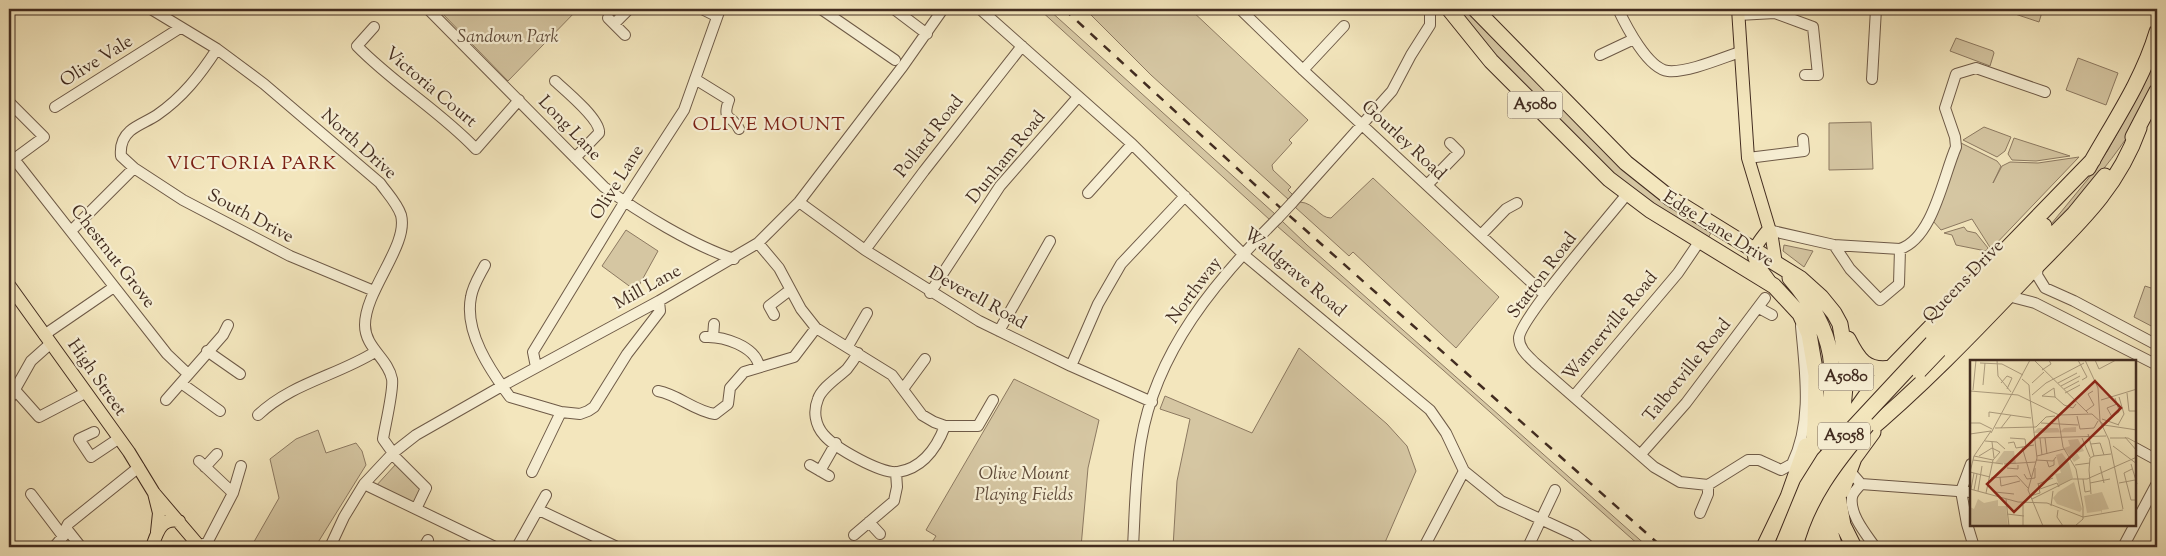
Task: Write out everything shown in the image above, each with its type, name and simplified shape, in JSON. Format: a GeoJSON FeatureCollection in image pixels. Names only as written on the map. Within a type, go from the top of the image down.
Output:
{"type":"FeatureCollection","features":[{"type":"Feature","properties":{"kind":"highway","name":"Edge Lane Drive"},"geometry":{"type":"LineString","coordinates":[[1449,9],[1491,61],[1609,179],[1627,194],[1699,242],[1800,314],[1809,334],[1829,433]]}},
{"type":"Feature","properties":{"kind":"highway","name":"Edge Lane Drive"},"geometry":{"type":"LineString","coordinates":[[1475,9],[1626,163],[1670,198],[1811,286],[1829,306],[1840,324],[1847,365],[1829,433]]}},
{"type":"Feature","properties":{"kind":"highway","name":"Queens Drive"},"geometry":{"type":"LineString","coordinates":[[1794,547],[1812,499],[1832,468],[1867,424],[1935,346],[2079,185],[2126,106],[2157,32]]}},
{"type":"Feature","properties":{"kind":"highway","name":"Queens Drive"},"geometry":{"type":"LineString","coordinates":[[1782,547],[1807,486],[1824,459],[1935,346],[2074,214],[2139,128],[2157,91]]}},
{"type":"Feature","properties":{"kind":"highway"},"geometry":{"type":"LineString","coordinates":[[1829,433],[1848,443],[1857,440],[1885,417],[1923,381],[2082,221],[2113,182],[2126,162],[2139,128]]}},
{"type":"Feature","properties":{"kind":"highway"},"geometry":{"type":"LineString","coordinates":[[1767,541],[1788,497],[1829,433],[2093,160]]}},
{"type":"Feature","properties":{"kind":"highway"},"geometry":{"type":"LineString","coordinates":[[1779,267],[1813,307],[1826,333],[1830,347],[1832,377],[1826,464],[1817,487],[1806,547]]}},
{"type":"Feature","properties":{"kind":"highway"},"geometry":{"type":"LineString","coordinates":[[1840,324],[1860,362],[1870,368],[1891,368]]}},
{"type":"Feature","properties":{"kind":"highway"},"geometry":{"type":"LineString","coordinates":[[1901,357],[1899,370],[1903,376],[1912,382],[1923,381]]}},
{"type":"Feature","properties":{"kind":"highway"},"geometry":{"type":"LineString","coordinates":[[1777,520],[1854,458],[1885,417]]}},
{"type":"Feature","properties":{"kind":"highway"},"geometry":{"type":"LineString","coordinates":[[1788,497],[1814,464],[1829,433]]}},
{"type":"Feature","properties":{"kind":"highway","name":"A5080"},"geometry":{"type":"LineString","coordinates":[[1829,433],[1843,467]]}},
{"type":"Feature","properties":{"kind":"highway"},"geometry":{"type":"LineString","coordinates":[[1839,507],[1843,485],[1843,467],[1857,440]]}},
{"type":"Feature","properties":{"kind":"highway"},"geometry":{"type":"LineString","coordinates":[[1814,464],[1817,487],[1835,547]]}},
{"type":"Feature","properties":{"kind":"highway"},"geometry":{"type":"LineString","coordinates":[[1817,487],[1832,492],[1839,507],[1843,525],[1854,547]]}},
{"type":"Feature","properties":{"kind":"highway"},"geometry":{"type":"LineString","coordinates":[[1813,513],[1822,547]]}},
{"type":"Feature","properties":{"kind":"highway"},"geometry":{"type":"LineString","coordinates":[[1767,541],[1782,528],[1793,529],[1801,536],[1806,547]]}},
{"type":"Feature","properties":{"kind":"main road"},"geometry":{"type":"LineString","coordinates":[[1738,12],[1748,158],[1779,267]]}},
{"type":"Feature","properties":{"kind":"main road"},"geometry":{"type":"LineString","coordinates":[[1768,230],[1754,251],[1755,264],[1769,292]]}},
{"type":"Feature","properties":{"kind":"main road","name":"High Street"},"geometry":{"type":"LineString","coordinates":[[9,285],[139,467],[154,493],[200,547]]}},
{"type":"Feature","properties":{"kind":"main road","name":"High Street"},"geometry":{"type":"LineString","coordinates":[[152,547],[157,532],[159,513],[154,493]]}},
{"type":"Feature","properties":{"kind":"main road"},"geometry":{"type":"LineString","coordinates":[[157,532],[164,523],[172,520],[179,522]]}},
{"type":"Feature","properties":{"kind":"street","name":"North Drive"},"geometry":{"type":"LineString","coordinates":[[151,9],[217,49],[264,84],[335,143],[380,184],[395,203],[401,215],[402,229],[374,291],[365,316],[365,328],[370,344],[393,379],[384,439],[392,453]]}},
{"type":"Feature","properties":{"kind":"street","name":"Long Lane"},"geometry":{"type":"LineString","coordinates":[[428,9],[604,187],[717,253],[734,259]]}},
{"type":"Feature","properties":{"kind":"street"},"geometry":{"type":"LineString","coordinates":[[625,35],[611,21],[630,9]]}},
{"type":"Feature","properties":{"kind":"street"},"geometry":{"type":"LineString","coordinates":[[702,9],[718,13]]}},
{"type":"Feature","properties":{"kind":"street"},"geometry":{"type":"LineString","coordinates":[[821,9],[895,60]]}},
{"type":"Feature","properties":{"kind":"street"},"geometry":{"type":"LineString","coordinates":[[894,9],[927,34]]}},
{"type":"Feature","properties":{"kind":"street","name":"Mill Lane"},"geometry":{"type":"LineString","coordinates":[[330,547],[344,517],[364,484],[392,453],[420,433],[536,367],[734,259],[758,242],[800,202],[927,34],[943,9]]}},
{"type":"Feature","properties":{"kind":"street","name":"Waldgrave Road"},"geometry":{"type":"LineString","coordinates":[[980,9],[1132,144],[1244,255],[1430,410],[1446,433],[1464,471],[1501,501],[1575,535],[1590,547]]}},
{"type":"Feature","properties":{"kind":"street","name":"Northway"},"geometry":{"type":"LineString","coordinates":[[1133,547],[1137,472],[1141,439],[1162,371],[1196,311],[1392,91],[1411,55],[1428,30],[1432,20],[1430,9]]}},
{"type":"Feature","properties":{"kind":"street"},"geometry":{"type":"LineString","coordinates":[[1618,9],[1634,39],[1654,64],[1670,71],[1740,52]]}},
{"type":"Feature","properties":{"kind":"street"},"geometry":{"type":"LineString","coordinates":[[1872,79],[1876,9]]}},
{"type":"Feature","properties":{"kind":"street","name":"Gourley Road"},"geometry":{"type":"LineString","coordinates":[[1246,11],[1303,70],[1545,295]]}},
{"type":"Feature","properties":{"kind":"street"},"geometry":{"type":"LineString","coordinates":[[1738,12],[1775,13],[1813,27],[1818,75],[1805,75]]}},
{"type":"Feature","properties":{"kind":"street","name":"Olive Lane"},"geometry":{"type":"LineString","coordinates":[[536,367],[533,352],[625,201],[684,110],[718,13]]}},
{"type":"Feature","properties":{"kind":"street"},"geometry":{"type":"LineString","coordinates":[[1303,70],[1344,26]]}},
{"type":"Feature","properties":{"kind":"street","name":"Victoria Court"},"geometry":{"type":"LineString","coordinates":[[374,27],[357,46],[371,60],[455,127],[476,149],[519,100]]}},
{"type":"Feature","properties":{"kind":"street","name":"Olive Vale"},"geometry":{"type":"LineString","coordinates":[[56,107],[180,28]]}},
{"type":"Feature","properties":{"kind":"street"},"geometry":{"type":"LineString","coordinates":[[1600,55],[1634,39]]}},
{"type":"Feature","properties":{"kind":"street","name":"Pollard Road"},"geometry":{"type":"LineString","coordinates":[[865,250],[929,163],[1022,46]]}},
{"type":"Feature","properties":{"kind":"street","name":"South Drive"},"geometry":{"type":"LineString","coordinates":[[217,49],[197,80],[170,104],[129,132],[120,146],[121,156],[134,168],[183,200],[284,254],[374,291]]}},
{"type":"Feature","properties":{"kind":"street"},"geometry":{"type":"LineString","coordinates":[[1768,230],[1834,245],[1900,249],[1909,246],[1916,240],[1930,219],[1956,147],[1955,137],[1945,108],[1956,74],[1976,68],[2045,92]]}},
{"type":"Feature","properties":{"kind":"street"},"geometry":{"type":"LineString","coordinates":[[695,79],[729,100],[725,113],[727,118],[739,129]]}},
{"type":"Feature","properties":{"kind":"street"},"geometry":{"type":"LineString","coordinates":[[555,81],[595,120],[600,128],[599,132],[575,158]]}},
{"type":"Feature","properties":{"kind":"street","name":"Dunham Road"},"geometry":{"type":"LineString","coordinates":[[930,293],[1000,186],[1078,97]]}},
{"type":"Feature","properties":{"kind":"street"},"geometry":{"type":"LineString","coordinates":[[9,102],[44,136],[11,160]]}},
{"type":"Feature","properties":{"kind":"street"},"geometry":{"type":"LineString","coordinates":[[1748,158],[1804,151],[1803,139]]}},
{"type":"Feature","properties":{"kind":"street"},"geometry":{"type":"LineString","coordinates":[[1427,185],[1459,152],[1450,143]]}},
{"type":"Feature","properties":{"kind":"street"},"geometry":{"type":"LineString","coordinates":[[1088,193],[1132,144]]}},
{"type":"Feature","properties":{"kind":"street","name":"Chestnut Grove"},"geometry":{"type":"LineString","coordinates":[[11,160],[71,231],[167,354],[188,374]]}},
{"type":"Feature","properties":{"kind":"street"},"geometry":{"type":"LineString","coordinates":[[71,231],[134,168]]}},
{"type":"Feature","properties":{"kind":"street","name":"Statton Road"},"geometry":{"type":"LineString","coordinates":[[1574,396],[1522,351],[1519,339],[1521,330],[1545,295],[1627,194]]}},
{"type":"Feature","properties":{"kind":"street"},"geometry":{"type":"LineString","coordinates":[[1071,366],[1098,304],[1121,264],[1185,196]]}},
{"type":"Feature","properties":{"kind":"street","name":"Deverell Road"},"geometry":{"type":"LineString","coordinates":[[800,202],[865,250],[930,293],[999,331],[1152,402]]}},
{"type":"Feature","properties":{"kind":"street"},"geometry":{"type":"LineString","coordinates":[[1481,235],[1506,209],[1517,203]]}},
{"type":"Feature","properties":{"kind":"street"},"geometry":{"type":"LineString","coordinates":[[999,331],[1050,241]]}},
{"type":"Feature","properties":{"kind":"street"},"geometry":{"type":"LineString","coordinates":[[758,242],[778,268],[790,290],[816,328],[848,346],[892,375],[922,415],[945,426],[978,426],[985,407],[993,400]]}},
{"type":"Feature","properties":{"kind":"street","name":"Warnerville Road"},"geometry":{"type":"LineString","coordinates":[[1699,242],[1678,273],[1574,396],[1668,477],[1680,482],[1708,486]]}},
{"type":"Feature","properties":{"kind":"street"},"geometry":{"type":"LineString","coordinates":[[1834,245],[1850,269],[1880,300],[1899,284],[1900,249]]}},
{"type":"Feature","properties":{"kind":"street"},"geometry":{"type":"LineString","coordinates":[[2038,264],[2037,275],[2045,288],[2074,301],[2157,345]]}},
{"type":"Feature","properties":{"kind":"street"},"geometry":{"type":"LineString","coordinates":[[485,265],[473,289],[470,316],[476,339],[510,397],[561,412],[580,414],[594,406],[627,354],[660,311],[659,301]]}},
{"type":"Feature","properties":{"kind":"street"},"geometry":{"type":"LineString","coordinates":[[9,400],[31,361],[47,339],[114,287]]}},
{"type":"Feature","properties":{"kind":"street"},"geometry":{"type":"LineString","coordinates":[[768,309],[790,290]]}},
{"type":"Feature","properties":{"kind":"street","name":"Talbotville Road"},"geometry":{"type":"LineString","coordinates":[[1640,454],[1686,403],[1759,308],[1769,292]]}},
{"type":"Feature","properties":{"kind":"street"},"geometry":{"type":"LineString","coordinates":[[2008,296],[2035,303],[2157,365]]}},
{"type":"Feature","properties":{"kind":"street"},"geometry":{"type":"LineString","coordinates":[[1759,308],[1772,315]]}},
{"type":"Feature","properties":{"kind":"street"},"geometry":{"type":"LineString","coordinates":[[848,346],[867,313]]}},
{"type":"Feature","properties":{"kind":"street"},"geometry":{"type":"LineString","coordinates":[[1700,513],[1708,494],[1708,486],[1748,460],[1759,460],[1781,470],[1792,464],[1803,425],[1806,376],[1800,314]]}},
{"type":"Feature","properties":{"kind":"street"},"geometry":{"type":"LineString","coordinates":[[714,324],[709,337],[730,341],[750,351],[758,360],[759,366]]}},
{"type":"Feature","properties":{"kind":"street"},"geometry":{"type":"LineString","coordinates":[[166,400],[222,335],[228,325]]}},
{"type":"Feature","properties":{"kind":"street"},"geometry":{"type":"LineString","coordinates":[[658,391],[668,393],[702,412],[715,414],[728,404],[730,388],[744,372],[794,357],[816,328]]}},
{"type":"Feature","properties":{"kind":"street"},"geometry":{"type":"LineString","coordinates":[[207,351],[240,374]]}},
{"type":"Feature","properties":{"kind":"street"},"geometry":{"type":"LineString","coordinates":[[258,415],[274,399],[319,378],[354,365],[375,352]]}},
{"type":"Feature","properties":{"kind":"street"},"geometry":{"type":"LineString","coordinates":[[858,353],[849,367],[818,396],[815,416],[824,435],[877,469],[896,472],[908,469],[929,455],[938,444],[945,426]]}},
{"type":"Feature","properties":{"kind":"street"},"geometry":{"type":"LineString","coordinates":[[903,389],[925,359]]}},
{"type":"Feature","properties":{"kind":"street"},"geometry":{"type":"LineString","coordinates":[[181,383],[220,411]]}},
{"type":"Feature","properties":{"kind":"street"},"geometry":{"type":"LineString","coordinates":[[15,390],[39,417],[85,393]]}},
{"type":"Feature","properties":{"kind":"street"},"geometry":{"type":"LineString","coordinates":[[532,472],[561,412]]}},
{"type":"Feature","properties":{"kind":"street"},"geometry":{"type":"LineString","coordinates":[[94,432],[79,439],[91,457],[118,439]]}},
{"type":"Feature","properties":{"kind":"street"},"geometry":{"type":"LineString","coordinates":[[810,465],[824,473],[836,443]]}},
{"type":"Feature","properties":{"kind":"street"},"geometry":{"type":"LineString","coordinates":[[2136,449],[2157,460]]}},
{"type":"Feature","properties":{"kind":"street"},"geometry":{"type":"LineString","coordinates":[[392,453],[426,488],[416,509]]}},
{"type":"Feature","properties":{"kind":"street"},"geometry":{"type":"LineString","coordinates":[[217,454],[202,464],[233,493]]}},
{"type":"Feature","properties":{"kind":"street"},"geometry":{"type":"LineString","coordinates":[[200,547],[207,543],[233,493],[241,466]]}},
{"type":"Feature","properties":{"kind":"street"},"geometry":{"type":"LineString","coordinates":[[54,547],[61,541],[66,530],[139,467]]}},
{"type":"Feature","properties":{"kind":"street"},"geometry":{"type":"LineString","coordinates":[[1843,467],[1861,484],[1966,492]]}},
{"type":"Feature","properties":{"kind":"street"},"geometry":{"type":"LineString","coordinates":[[1970,470],[1966,492],[1967,524],[1974,547]]}},
{"type":"Feature","properties":{"kind":"street"},"geometry":{"type":"LineString","coordinates":[[1424,547],[1464,471]]}},
{"type":"Feature","properties":{"kind":"street"},"geometry":{"type":"LineString","coordinates":[[854,535],[894,501],[897,487],[896,472]]}},
{"type":"Feature","properties":{"kind":"street"},"geometry":{"type":"LineString","coordinates":[[2136,524],[2157,483]]}},
{"type":"Feature","properties":{"kind":"street"},"geometry":{"type":"LineString","coordinates":[[364,484],[495,547]]}},
{"type":"Feature","properties":{"kind":"street"},"geometry":{"type":"LineString","coordinates":[[1861,484],[1852,496],[1852,504],[1859,524],[1875,547]]}},
{"type":"Feature","properties":{"kind":"street"},"geometry":{"type":"LineString","coordinates":[[1528,547],[1555,490]]}},
{"type":"Feature","properties":{"kind":"street"},"geometry":{"type":"LineString","coordinates":[[32,494],[81,547]]}},
{"type":"Feature","properties":{"kind":"street"},"geometry":{"type":"LineString","coordinates":[[517,547],[546,495]]}},
{"type":"Feature","properties":{"kind":"street"},"geometry":{"type":"LineString","coordinates":[[539,510],[617,547]]}},
{"type":"Feature","properties":{"kind":"street"},"geometry":{"type":"LineString","coordinates":[[869,522],[880,534]]}},
{"type":"Feature","properties":{"kind":"street"},"geometry":{"type":"LineString","coordinates":[[2124,547],[2135,526]]}},
{"type":"Feature","properties":{"kind":"green space","name":"Sandown Park"},"geometry":{"type":"Polygon","coordinates":[[[438,9],[578,9],[508,81],[438,9]]]}},
{"type":"Feature","properties":{"kind":"green space"},"geometry":{"type":"Polygon","coordinates":[[[1039,9],[1048,9],[1275,214],[1270,220],[1039,9]]]}},
{"type":"Feature","properties":{"kind":"green space"},"geometry":{"type":"Polygon","coordinates":[[[1085,9],[1190,9],[1308,120],[1289,140],[1292,143],[1272,165],[1273,170],[1291,187],[1288,190],[1293,195],[1289,200],[1151,75],[1085,9]]]}},
{"type":"Feature","properties":{"kind":"green space"},"geometry":{"type":"Polygon","coordinates":[[[1456,9],[1470,9],[1640,183],[1666,204],[1711,233],[1708,238],[1666,213],[1610,172],[1484,45],[1456,9]]]}},
{"type":"Feature","properties":{"kind":"green space"},"geometry":{"type":"Polygon","coordinates":[[[2000,9],[2043,9],[2039,22],[2000,9]]]}},
{"type":"Feature","properties":{"kind":"green space"},"geometry":{"type":"Polygon","coordinates":[[[1956,38],[1993,51],[1990,66],[1950,51],[1956,38]]]}},
{"type":"Feature","properties":{"kind":"green space"},"geometry":{"type":"Polygon","coordinates":[[[2157,49],[2157,76],[2151,95],[2140,116],[2112,158],[2049,232],[2047,229],[2088,179],[2108,150],[2130,110],[2157,49]]]}},
{"type":"Feature","properties":{"kind":"green space"},"geometry":{"type":"Polygon","coordinates":[[[2078,58],[2118,73],[2106,105],[2066,90],[2078,58]]]}},
{"type":"Feature","properties":{"kind":"green space"},"geometry":{"type":"Polygon","coordinates":[[[1871,122],[1873,169],[1829,170],[1829,123],[1871,122]]]}},
{"type":"Feature","properties":{"kind":"green space"},"geometry":{"type":"Polygon","coordinates":[[[1984,127],[2011,137],[2005,151],[1997,157],[1963,140],[1984,127]]]}},
{"type":"Feature","properties":{"kind":"green space"},"geometry":{"type":"Polygon","coordinates":[[[2014,138],[2070,156],[2036,161],[2012,160],[2008,154],[2014,138]]]}},
{"type":"Feature","properties":{"kind":"green space"},"geometry":{"type":"Polygon","coordinates":[[[1959,142],[1997,161],[2001,166],[1993,183],[2002,166],[2010,162],[2038,163],[2079,157],[1991,249],[1972,219],[1941,230],[1933,221],[1959,142]]]}},
{"type":"Feature","properties":{"kind":"green space"},"geometry":{"type":"Polygon","coordinates":[[[1373,178],[1499,297],[1456,348],[1353,252],[1349,256],[1295,207],[1300,202],[1305,203],[1323,216],[1331,218],[1373,178]]]}},
{"type":"Feature","properties":{"kind":"green space"},"geometry":{"type":"Polygon","coordinates":[[[1282,221],[1648,547],[1641,547],[1443,370],[1277,226],[1282,221]]]}},
{"type":"Feature","properties":{"kind":"green space"},"geometry":{"type":"Polygon","coordinates":[[[1964,227],[1967,231],[1976,233],[1988,248],[1986,251],[1956,245],[1952,235],[1944,233],[1964,227]]]}},
{"type":"Feature","properties":{"kind":"green space"},"geometry":{"type":"Polygon","coordinates":[[[626,230],[658,251],[636,291],[602,266],[626,230]]]}},
{"type":"Feature","properties":{"kind":"green space"},"geometry":{"type":"Polygon","coordinates":[[[1784,245],[1813,251],[1804,267],[1783,251],[1784,245]]]}},
{"type":"Feature","properties":{"kind":"green space"},"geometry":{"type":"Polygon","coordinates":[[[2145,286],[2157,290],[2157,329],[2134,317],[2145,286]]]}},
{"type":"Feature","properties":{"kind":"green space"},"geometry":{"type":"Polygon","coordinates":[[[1299,348],[1387,424],[1407,446],[1416,471],[1383,547],[1173,547],[1177,481],[1190,419],[1160,409],[1165,396],[1252,433],[1299,348]]]}},
{"type":"Feature","properties":{"kind":"green space","name":"Olive Mount Playing Fields"},"geometry":{"type":"Polygon","coordinates":[[[1014,379],[1099,420],[1088,468],[1081,547],[929,547],[936,536],[926,530],[1014,379]]]}},
{"type":"Feature","properties":{"kind":"green space"},"geometry":{"type":"Polygon","coordinates":[[[318,430],[326,453],[356,443],[362,451],[366,465],[317,544],[312,547],[251,547],[279,498],[270,459],[296,439],[318,430]]]}},
{"type":"Feature","properties":{"kind":"green space"},"geometry":{"type":"Polygon","coordinates":[[[396,464],[421,489],[413,506],[375,487],[396,464]]]}},
{"type":"Feature","properties":{"kind":"railway"},"geometry":{"type":"LineString","coordinates":[[1064,9],[1265,194],[1662,547]]}},
{"type":"Feature","properties":{"kind":"district","name":"OLIVE MOUNT"},"geometry":{"type":"Point","coordinates":[769,125]}},
{"type":"Feature","properties":{"kind":"district","name":"VICTORIA PARK"},"geometry":{"type":"Point","coordinates":[252,164]}}]}
